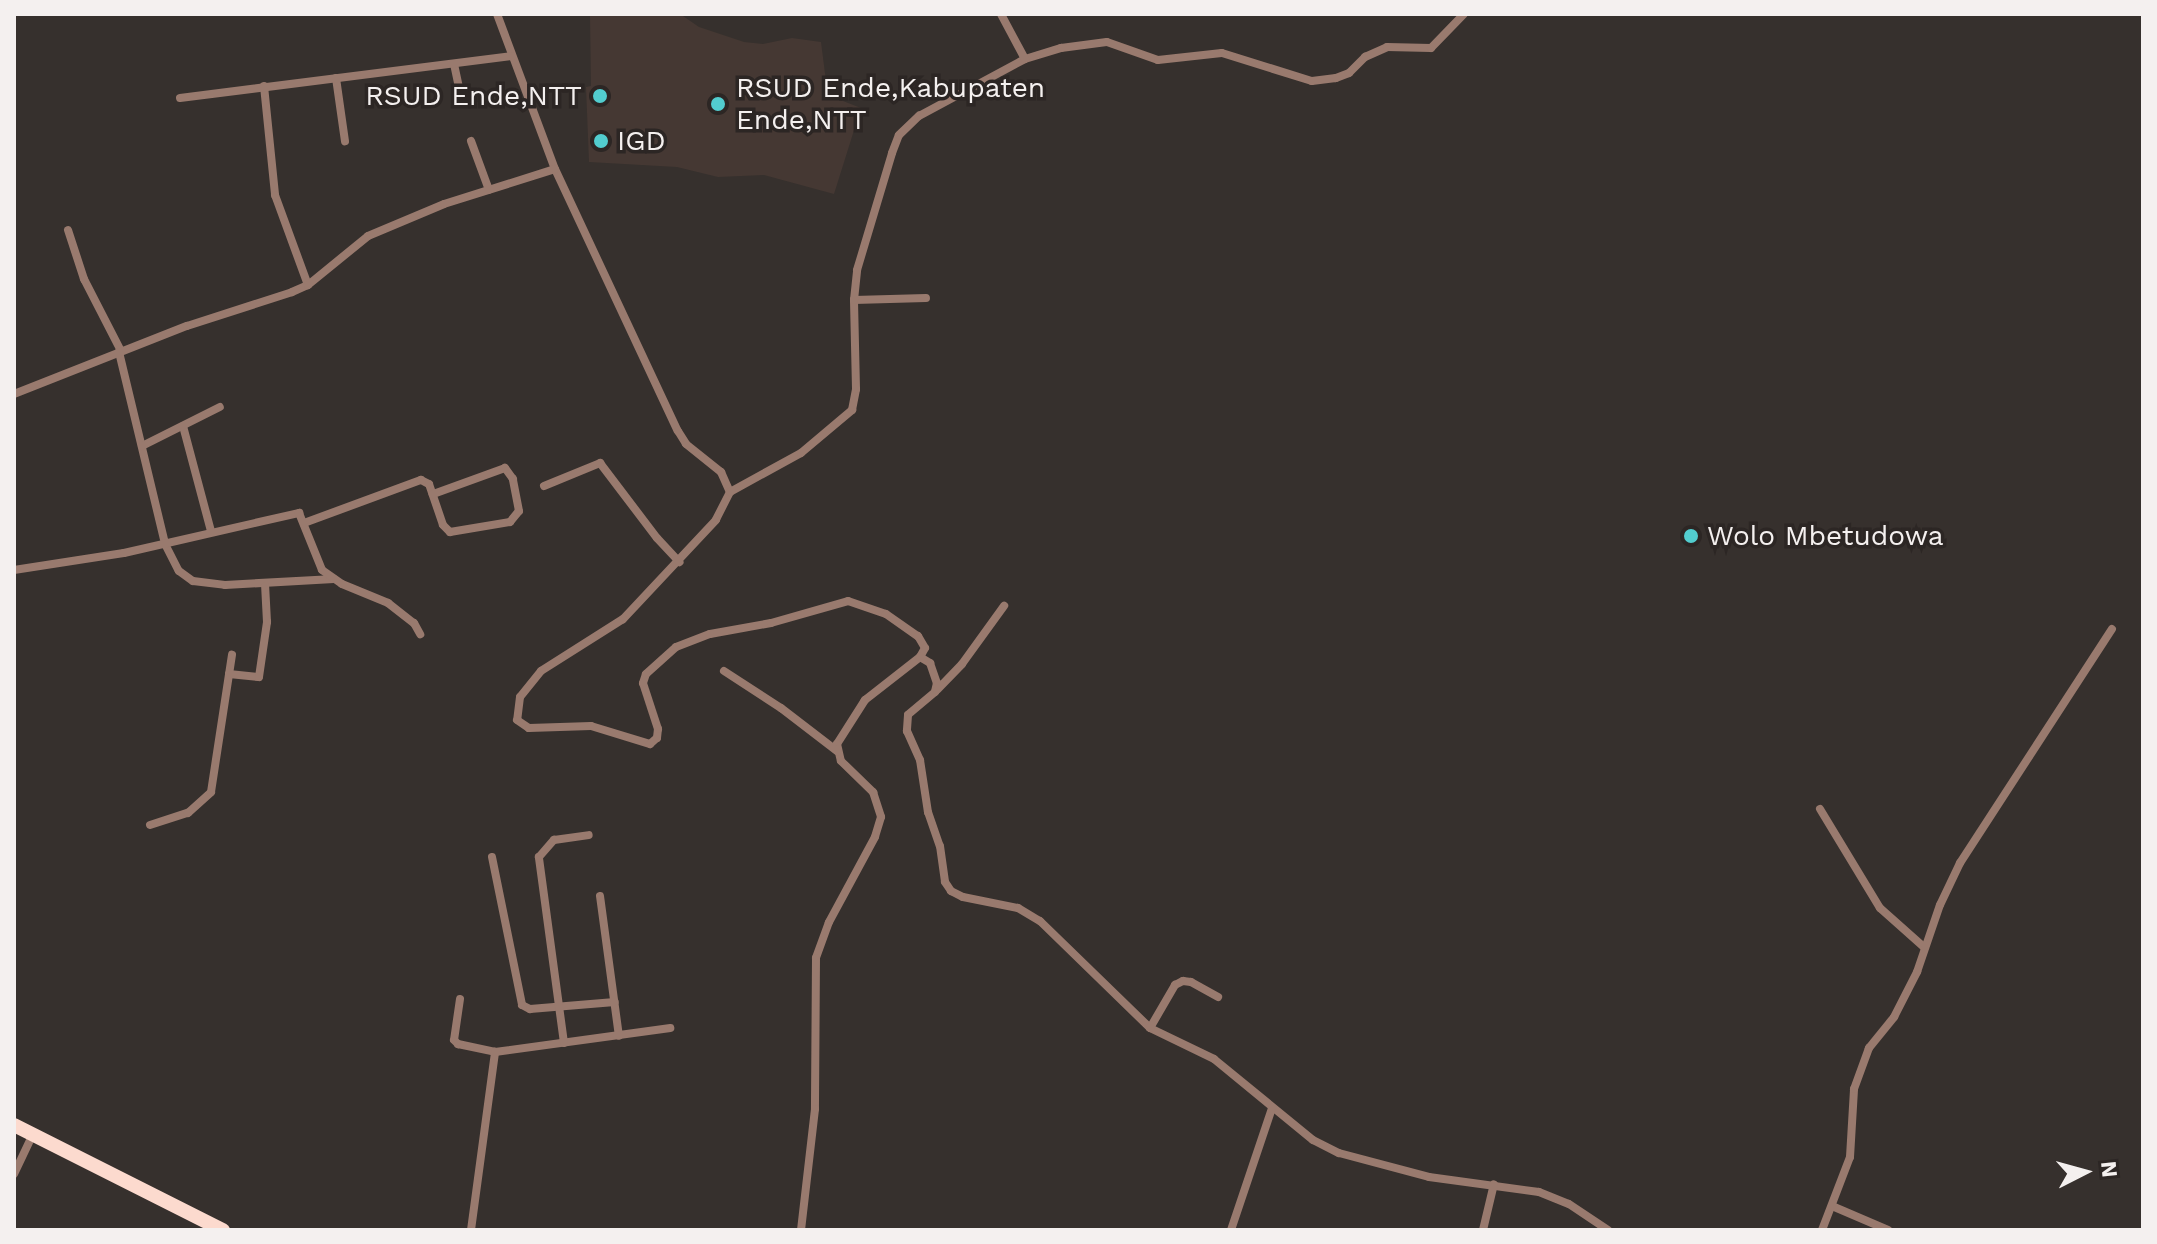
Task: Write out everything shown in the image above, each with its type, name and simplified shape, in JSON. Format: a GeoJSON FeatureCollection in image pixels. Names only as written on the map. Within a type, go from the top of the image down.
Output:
{"type":"FeatureCollection","features":[{"type":"Feature","properties":{"kind":"highway"},"geometry":{"type":"LineString","coordinates":[[14,1125],[223,1230]]}},
{"type":"Feature","properties":{"kind":"street"},"geometry":{"type":"LineString","coordinates":[[497,14],[555,169],[678,431],[686,444],[721,472],[730,492]]}},
{"type":"Feature","properties":{"kind":"street"},"geometry":{"type":"LineString","coordinates":[[1001,14],[1025,59]]}},
{"type":"Feature","properties":{"kind":"street"},"geometry":{"type":"LineString","coordinates":[[801,1230],[815,1109],[816,958],[829,922],[875,837],[881,817],[873,792],[841,761],[837,751],[839,738],[865,700],[920,657],[925,648],[918,636],[886,614],[848,601],[771,623],[710,634],[676,647],[646,674],[643,683],[658,729],[657,738],[650,744],[591,726],[521,726],[517,720],[516,705],[541,671],[612,628],[679,562],[716,520],[730,492],[801,453],[852,410],[856,389],[854,300],[857,270],[899,135],[919,116],[1025,59],[1061,48],[1107,42],[1161,61],[1222,53],[1312,81],[1349,73],[1365,57],[1387,47],[1431,48],[1464,14]]}},
{"type":"Feature","properties":{"kind":"street"},"geometry":{"type":"LineString","coordinates":[[180,98],[511,56]]}},
{"type":"Feature","properties":{"kind":"street"},"geometry":{"type":"LineString","coordinates":[[454,64],[459,88]]}},
{"type":"Feature","properties":{"kind":"street"},"geometry":{"type":"LineString","coordinates":[[336,78],[345,141]]}},
{"type":"Feature","properties":{"kind":"street"},"geometry":{"type":"LineString","coordinates":[[264,86],[275,195],[308,285]]}},
{"type":"Feature","properties":{"kind":"street"},"geometry":{"type":"LineString","coordinates":[[471,141],[489,190]]}},
{"type":"Feature","properties":{"kind":"street"},"geometry":{"type":"LineString","coordinates":[[14,394],[120,352],[308,285],[368,236],[489,190],[555,169]]}},
{"type":"Feature","properties":{"kind":"street"},"geometry":{"type":"LineString","coordinates":[[68,230],[84,279],[120,352],[165,544],[179,571],[193,581],[265,586],[334,579]]}},
{"type":"Feature","properties":{"kind":"street"},"geometry":{"type":"LineString","coordinates":[[854,300],[926,298]]}},
{"type":"Feature","properties":{"kind":"street"},"geometry":{"type":"LineString","coordinates":[[142,446],[220,407]]}},
{"type":"Feature","properties":{"kind":"street"},"geometry":{"type":"LineString","coordinates":[[183,426],[211,531]]}},
{"type":"Feature","properties":{"kind":"street"},"geometry":{"type":"LineString","coordinates":[[544,486],[600,463],[679,562]]}},
{"type":"Feature","properties":{"kind":"street"},"geometry":{"type":"LineString","coordinates":[[304,523],[414,482],[425,481],[433,494],[443,525],[450,532],[510,522],[519,511],[513,479],[505,468],[433,494]]}},
{"type":"Feature","properties":{"kind":"street"},"geometry":{"type":"LineString","coordinates":[[14,570],[68,564],[165,544],[294,512],[302,515],[314,558],[334,579],[388,603],[414,623],[420,634]]}},
{"type":"Feature","properties":{"kind":"street"},"geometry":{"type":"LineString","coordinates":[[229,674],[259,677],[267,622],[265,586]]}},
{"type":"Feature","properties":{"kind":"street"},"geometry":{"type":"LineString","coordinates":[[1004,606],[962,664],[908,715],[907,731],[920,760],[928,812],[940,846],[945,882],[951,891],[963,897],[1018,908],[1040,921],[1150,1028],[1214,1059],[1313,1140],[1367,1163],[1462,1183],[1494,1184],[1539,1192],[1569,1204],[1608,1230]]}},
{"type":"Feature","properties":{"kind":"street"},"geometry":{"type":"LineString","coordinates":[[1822,1230],[1850,1157],[1854,1089],[1867,1053],[1897,1012],[1917,972],[1924,947],[1960,863],[2112,629]]}},
{"type":"Feature","properties":{"kind":"street"},"geometry":{"type":"LineString","coordinates":[[150,825],[188,813],[208,797],[221,743],[232,655]]}},
{"type":"Feature","properties":{"kind":"street"},"geometry":{"type":"LineString","coordinates":[[920,657],[926,659],[935,671],[935,692]]}},
{"type":"Feature","properties":{"kind":"street"},"geometry":{"type":"LineString","coordinates":[[724,671],[781,708],[837,751]]}},
{"type":"Feature","properties":{"kind":"street"},"geometry":{"type":"LineString","coordinates":[[1820,809],[1880,908],[1924,947]]}},
{"type":"Feature","properties":{"kind":"street"},"geometry":{"type":"LineString","coordinates":[[564,1043],[539,857],[554,840],[589,835]]}},
{"type":"Feature","properties":{"kind":"street"},"geometry":{"type":"LineString","coordinates":[[492,857],[521,1001],[530,1009],[615,1002]]}},
{"type":"Feature","properties":{"kind":"street"},"geometry":{"type":"LineString","coordinates":[[600,896],[619,1036]]}},
{"type":"Feature","properties":{"kind":"street"},"geometry":{"type":"LineString","coordinates":[[1150,1028],[1175,985],[1183,981],[1191,982],[1218,997]]}},
{"type":"Feature","properties":{"kind":"street"},"geometry":{"type":"LineString","coordinates":[[460,999],[454,1040],[458,1044],[495,1052],[670,1028]]}},
{"type":"Feature","properties":{"kind":"street"},"geometry":{"type":"LineString","coordinates":[[471,1230],[495,1052]]}},
{"type":"Feature","properties":{"kind":"street"},"geometry":{"type":"LineString","coordinates":[[1231,1230],[1272,1108]]}},
{"type":"Feature","properties":{"kind":"street"},"geometry":{"type":"LineString","coordinates":[[14,1174],[33,1134]]}},
{"type":"Feature","properties":{"kind":"street"},"geometry":{"type":"LineString","coordinates":[[1483,1230],[1494,1184]]}},
{"type":"Feature","properties":{"kind":"street"},"geometry":{"type":"LineString","coordinates":[[1832,1206],[1888,1230]]}},
{"type":"Feature","properties":{"kind":"shaded area","name":"RSUD Ende,Kabupaten Ende,NTT"},"geometry":{"type":"Polygon","coordinates":[[[590,16],[683,16],[699,27],[744,42],[763,44],[792,38],[821,42],[827,89],[838,99],[861,108],[834,194],[764,175],[718,177],[677,167],[589,162],[586,87],[591,86],[590,16]]]}},
{"type":"Feature","properties":{"kind":"place","name":"RSUD Ende,NTT"},"geometry":{"type":"Point","coordinates":[600,96]}},
{"type":"Feature","properties":{"kind":"place","name":"RSUD Ende,Kabupaten Ende,NTT"},"geometry":{"type":"Point","coordinates":[718,104]}},
{"type":"Feature","properties":{"kind":"place","name":"IGD"},"geometry":{"type":"Point","coordinates":[601,141]}},
{"type":"Feature","properties":{"kind":"place","name":"Wolo Mbetudowa"},"geometry":{"type":"Point","coordinates":[1691,536]}}]}
